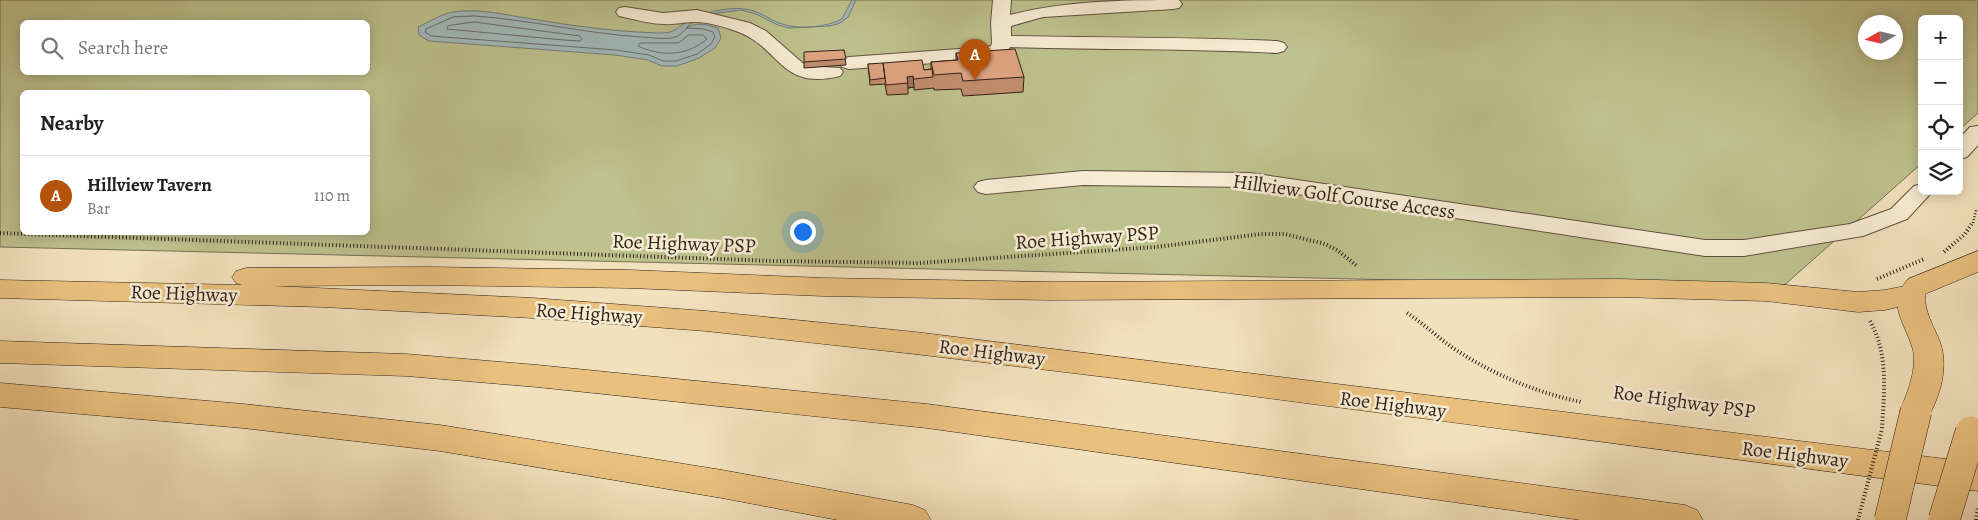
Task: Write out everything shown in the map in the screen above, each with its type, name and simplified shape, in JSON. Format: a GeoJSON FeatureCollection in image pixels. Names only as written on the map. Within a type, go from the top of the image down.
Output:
{"type":"FeatureCollection","features":[{"type":"Feature","properties":{"kind":"main road"},"geometry":{"type":"LineString","coordinates":[[1890,520],[1916,411],[1926,383],[1929,359],[1925,340],[1910,306],[1910,295],[1916,287],[1968,268],[1978,260]]}},
{"type":"Feature","properties":{"kind":"main road"},"geometry":{"type":"LineString","coordinates":[[1945,275],[1978,280]]}},
{"type":"Feature","properties":{"kind":"main road"},"geometry":{"type":"LineString","coordinates":[[0,282],[113,278],[428,276],[630,279],[823,287],[1050,291],[1629,288],[1766,292],[1858,302],[1885,300],[1910,295]]}},
{"type":"Feature","properties":{"kind":"main road","name":"Roe Highway"},"geometry":{"type":"LineString","coordinates":[[0,289],[48,288],[323,297],[533,308],[706,322],[915,343],[1978,477]]}},
{"type":"Feature","properties":{"kind":"main road"},"geometry":{"type":"LineString","coordinates":[[0,352],[406,365],[556,378],[927,416],[1685,520]]}},
{"type":"Feature","properties":{"kind":"main road"},"geometry":{"type":"LineString","coordinates":[[0,395],[244,416],[440,438],[722,484],[913,520]]}},
{"type":"Feature","properties":{"kind":"main road"},"geometry":{"type":"LineString","coordinates":[[1944,520],[1974,424]]}},
{"type":"Feature","properties":{"kind":"lane"},"geometry":{"type":"LineString","coordinates":[[625,12],[663,19],[697,16],[743,27],[759,35],[800,70],[811,73],[841,68],[991,53],[1000,49],[999,13],[1002,0]]}},
{"type":"Feature","properties":{"kind":"lane"},"geometry":{"type":"LineString","coordinates":[[1001,32],[1043,12],[1173,4]]}},
{"type":"Feature","properties":{"kind":"lane"},"geometry":{"type":"LineString","coordinates":[[1001,32],[1097,44],[1216,44],[1277,47]]}},
{"type":"Feature","properties":{"kind":"lane"},"geometry":{"type":"LineString","coordinates":[[1961,150],[1978,132]]}},
{"type":"Feature","properties":{"kind":"lane","name":"Hillview Golf Course Access"},"geometry":{"type":"LineString","coordinates":[[986,187],[1083,178],[1250,180],[1705,248],[1744,248],[1854,231],[1899,214],[1918,195]]}},
{"type":"Feature","properties":{"kind":"path","name":"Roe Highway PSP"},"geometry":{"type":"LineString","coordinates":[[0,234],[20,235]]}},
{"type":"Feature","properties":{"kind":"path","name":"Roe Highway PSP"},"geometry":{"type":"LineString","coordinates":[[29,235],[754,260],[919,263],[1156,247],[1262,234],[1285,234],[1325,244],[1337,250],[1357,266]]}},
{"type":"Feature","properties":{"kind":"path","name":"Roe Highway PSP"},"geometry":{"type":"LineString","coordinates":[[1407,313],[1420,320],[1451,346],[1488,370],[1529,386],[1588,403]]}},
{"type":"Feature","properties":{"kind":"path"},"geometry":{"type":"LineString","coordinates":[[1858,520],[1882,429]]}},
{"type":"Feature","properties":{"kind":"path"},"geometry":{"type":"LineString","coordinates":[[1871,441],[1881,442]]}},
{"type":"Feature","properties":{"kind":"path"},"geometry":{"type":"LineString","coordinates":[[1976,520],[1978,508]]}},
{"type":"Feature","properties":{"kind":"green space"},"geometry":{"type":"Polygon","coordinates":[[[0,0],[1978,0],[1978,113],[1963,126],[1963,15],[1918,15],[1918,167],[1780,289],[0,247],[0,0]]]}},
{"type":"Feature","properties":{"kind":"water"},"geometry":{"type":"Polygon","coordinates":[[[852,0],[856,0],[848,17],[840,23],[830,26],[814,27],[842,19],[852,0]]]}},
{"type":"Feature","properties":{"kind":"water"},"geometry":{"type":"Polygon","coordinates":[[[737,9],[754,11],[789,26],[810,27],[789,28],[778,25],[756,14],[741,10],[711,14],[694,21],[686,28],[694,25],[709,25],[718,28],[721,38],[715,48],[699,58],[677,66],[662,66],[648,60],[615,55],[429,41],[419,35],[418,27],[440,16],[463,11],[493,13],[596,28],[660,33],[673,31],[702,15],[723,10],[737,9]]]}},
{"type":"Feature","properties":{"kind":"building"},"geometry":{"type":"Polygon","coordinates":[[[1015,49],[1024,77],[963,81],[961,73],[934,75],[931,62],[958,60],[956,53],[1015,49]]]}},
{"type":"Feature","properties":{"kind":"building"},"geometry":{"type":"Polygon","coordinates":[[[844,50],[846,59],[804,62],[804,52],[844,50]]]}},
{"type":"Feature","properties":{"kind":"building"},"geometry":{"type":"Polygon","coordinates":[[[922,60],[924,70],[932,69],[933,77],[914,79],[913,76],[907,77],[908,83],[886,85],[883,63],[922,60]]]}},
{"type":"Feature","properties":{"kind":"building"},"geometry":{"type":"Polygon","coordinates":[[[883,63],[885,78],[870,80],[868,64],[883,63]]]}},
{"type":"Feature","properties":{"kind":"place","name":"Hillview Tavern"},"geometry":{"type":"Point","coordinates":[975,80]}}]}
